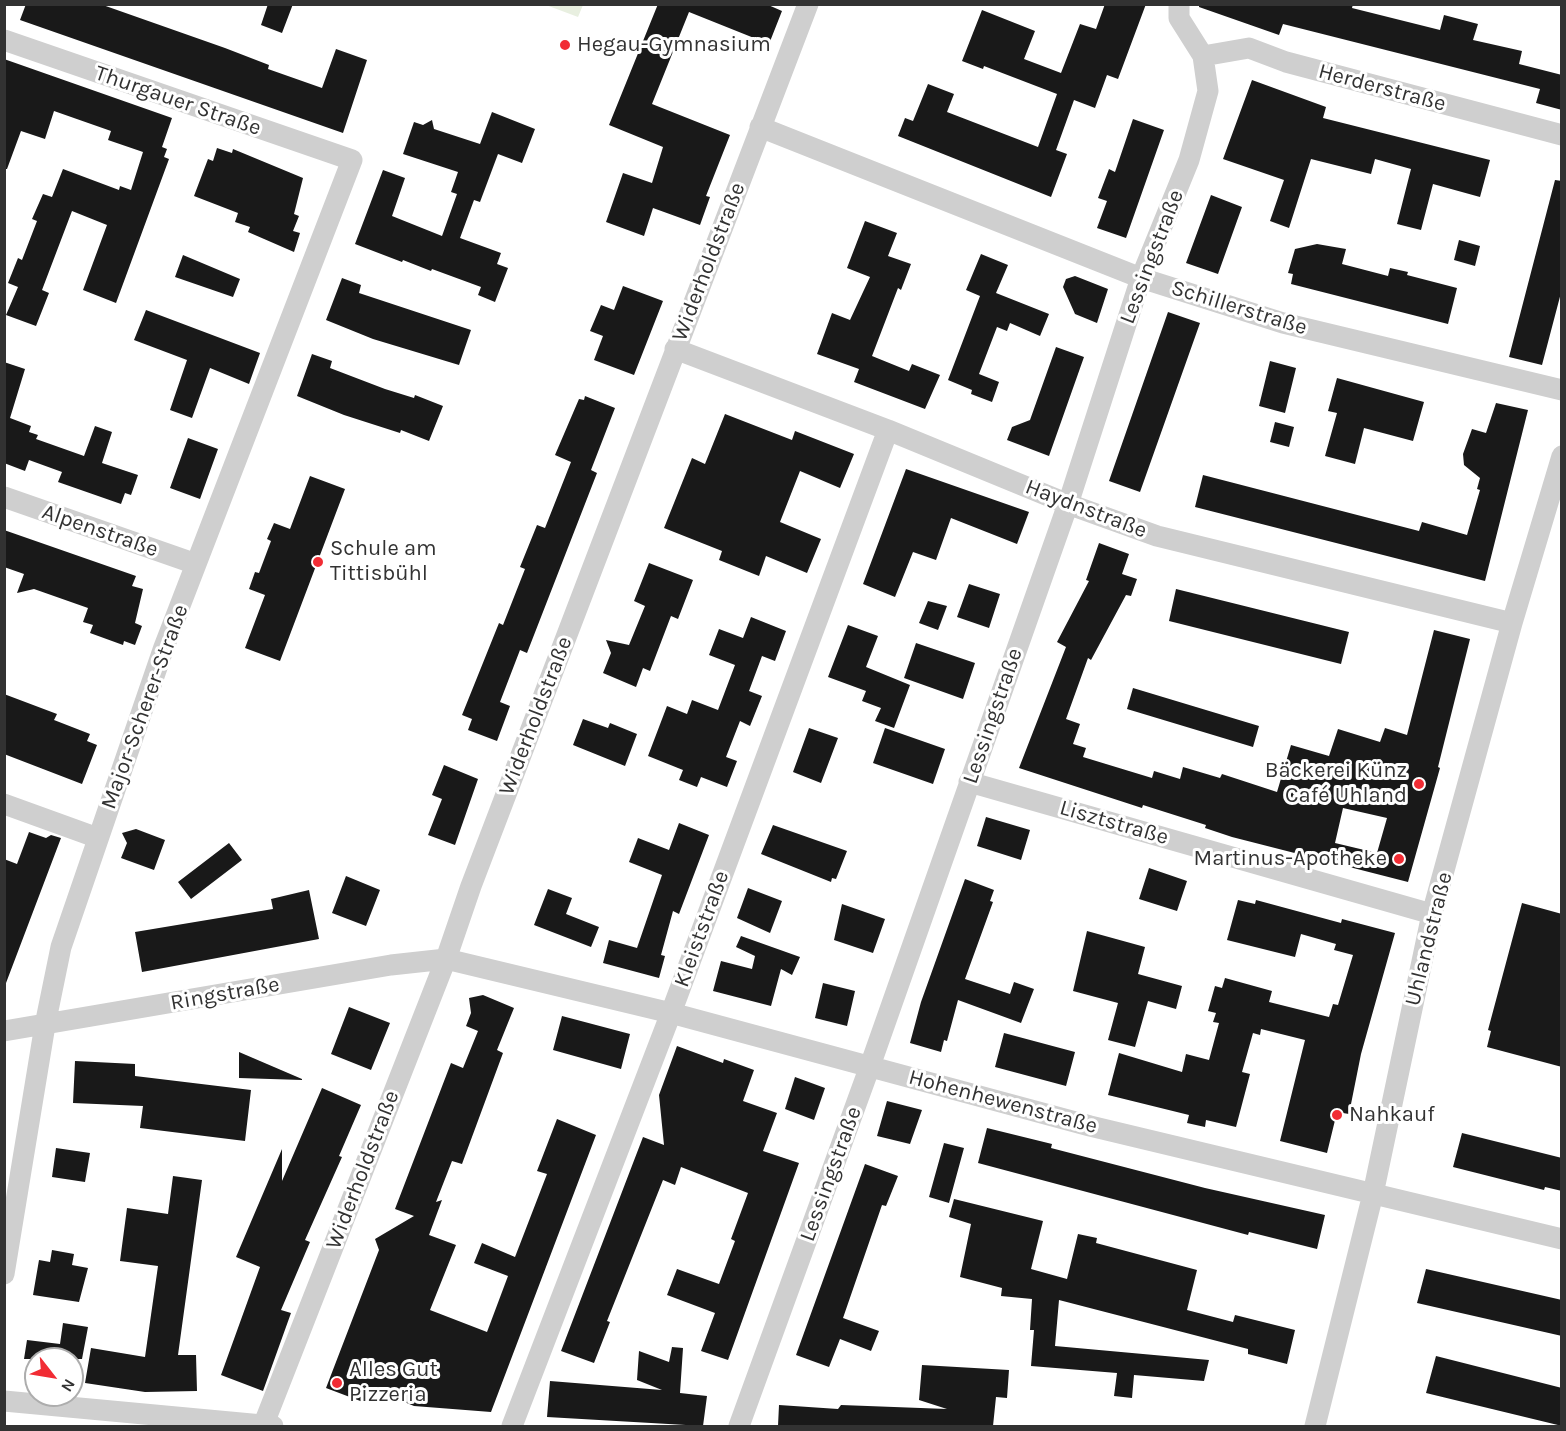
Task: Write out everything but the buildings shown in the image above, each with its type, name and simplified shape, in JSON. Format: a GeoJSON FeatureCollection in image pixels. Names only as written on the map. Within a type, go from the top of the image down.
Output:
{"type":"FeatureCollection","features":[{"type":"Feature","properties":{"kind":"street","name":"Widerholdstraße"},"geometry":{"type":"LineString","coordinates":[[266,1426],[446,959],[471,886],[808,4]]}},
{"type":"Feature","properties":{"kind":"street","name":"Lessingstraße"},"geometry":{"type":"LineString","coordinates":[[739,1426],[870,1066],[1068,504],[1141,278],[1189,160],[1208,91],[1203,56],[1179,18],[1179,4]]}},
{"type":"Feature","properties":{"kind":"street","name":"Thurgauer Straße"},"geometry":{"type":"LineString","coordinates":[[4,40],[352,160]]}},
{"type":"Feature","properties":{"kind":"street","name":"Herderstraße"},"geometry":{"type":"LineString","coordinates":[[1203,56],[1249,48],[1286,62],[1562,135]]}},
{"type":"Feature","properties":{"kind":"street","name":"Schillerstraße"},"geometry":{"type":"LineString","coordinates":[[760,127],[1141,278],[1283,323],[1562,390]]}},
{"type":"Feature","properties":{"kind":"street","name":"Major-Scherer-Straße"},"geometry":{"type":"LineString","coordinates":[[4,1274],[45,1025],[61,947],[196,564],[352,160]]}},
{"type":"Feature","properties":{"kind":"street","name":"Haydnstraße"},"geometry":{"type":"LineString","coordinates":[[675,349],[888,430],[1068,504],[1157,536],[1512,623]]}},
{"type":"Feature","properties":{"kind":"street","name":"Kleiststraße"},"geometry":{"type":"LineString","coordinates":[[512,1426],[671,1013],[888,430]]}},
{"type":"Feature","properties":{"kind":"street","name":"Uhlandstraße"},"geometry":{"type":"LineString","coordinates":[[1315,1426],[1373,1194],[1432,914],[1512,623],[1562,456]]}},
{"type":"Feature","properties":{"kind":"street","name":"Alpenstraße"},"geometry":{"type":"LineString","coordinates":[[4,497],[196,564]]}},
{"type":"Feature","properties":{"kind":"street","name":"Lisztstraße"},"geometry":{"type":"LineString","coordinates":[[969,782],[1432,914]]}},
{"type":"Feature","properties":{"kind":"street"},"geometry":{"type":"LineString","coordinates":[[4,804],[98,838]]}},
{"type":"Feature","properties":{"kind":"street","name":"Hohenhewenstraße"},"geometry":{"type":"LineString","coordinates":[[446,959],[671,1013],[1090,1126],[1562,1239]]}},
{"type":"Feature","properties":{"kind":"street","name":"Ringstraße"},"geometry":{"type":"LineString","coordinates":[[4,1031],[391,965],[446,959]]}},
{"type":"Feature","properties":{"kind":"street"},"geometry":{"type":"LineString","coordinates":[[4,1401],[266,1426]]}},
{"type":"Feature","properties":{"kind":"green space"},"geometry":{"type":"Polygon","coordinates":[[[546,5],[583,5],[578,17],[546,5]]]}},
{"type":"Feature","properties":{"kind":"place","name":"Hegau-Gymnasium"},"geometry":{"type":"Point","coordinates":[565,45]}},
{"type":"Feature","properties":{"kind":"place","name":"Schule am Tittisbühl"},"geometry":{"type":"Point","coordinates":[318,562]}},
{"type":"Feature","properties":{"kind":"place","name":"Bäckerei Künz Café Uhland"},"geometry":{"type":"Point","coordinates":[1419,784]}},
{"type":"Feature","properties":{"kind":"place","name":"Martinus-Apotheke"},"geometry":{"type":"Point","coordinates":[1399,859]}},
{"type":"Feature","properties":{"kind":"place","name":"Nahkauf"},"geometry":{"type":"Point","coordinates":[1337,1115]}},
{"type":"Feature","properties":{"kind":"place","name":"Alles Gut Pizzeria"},"geometry":{"type":"Point","coordinates":[337,1383]}}]}
